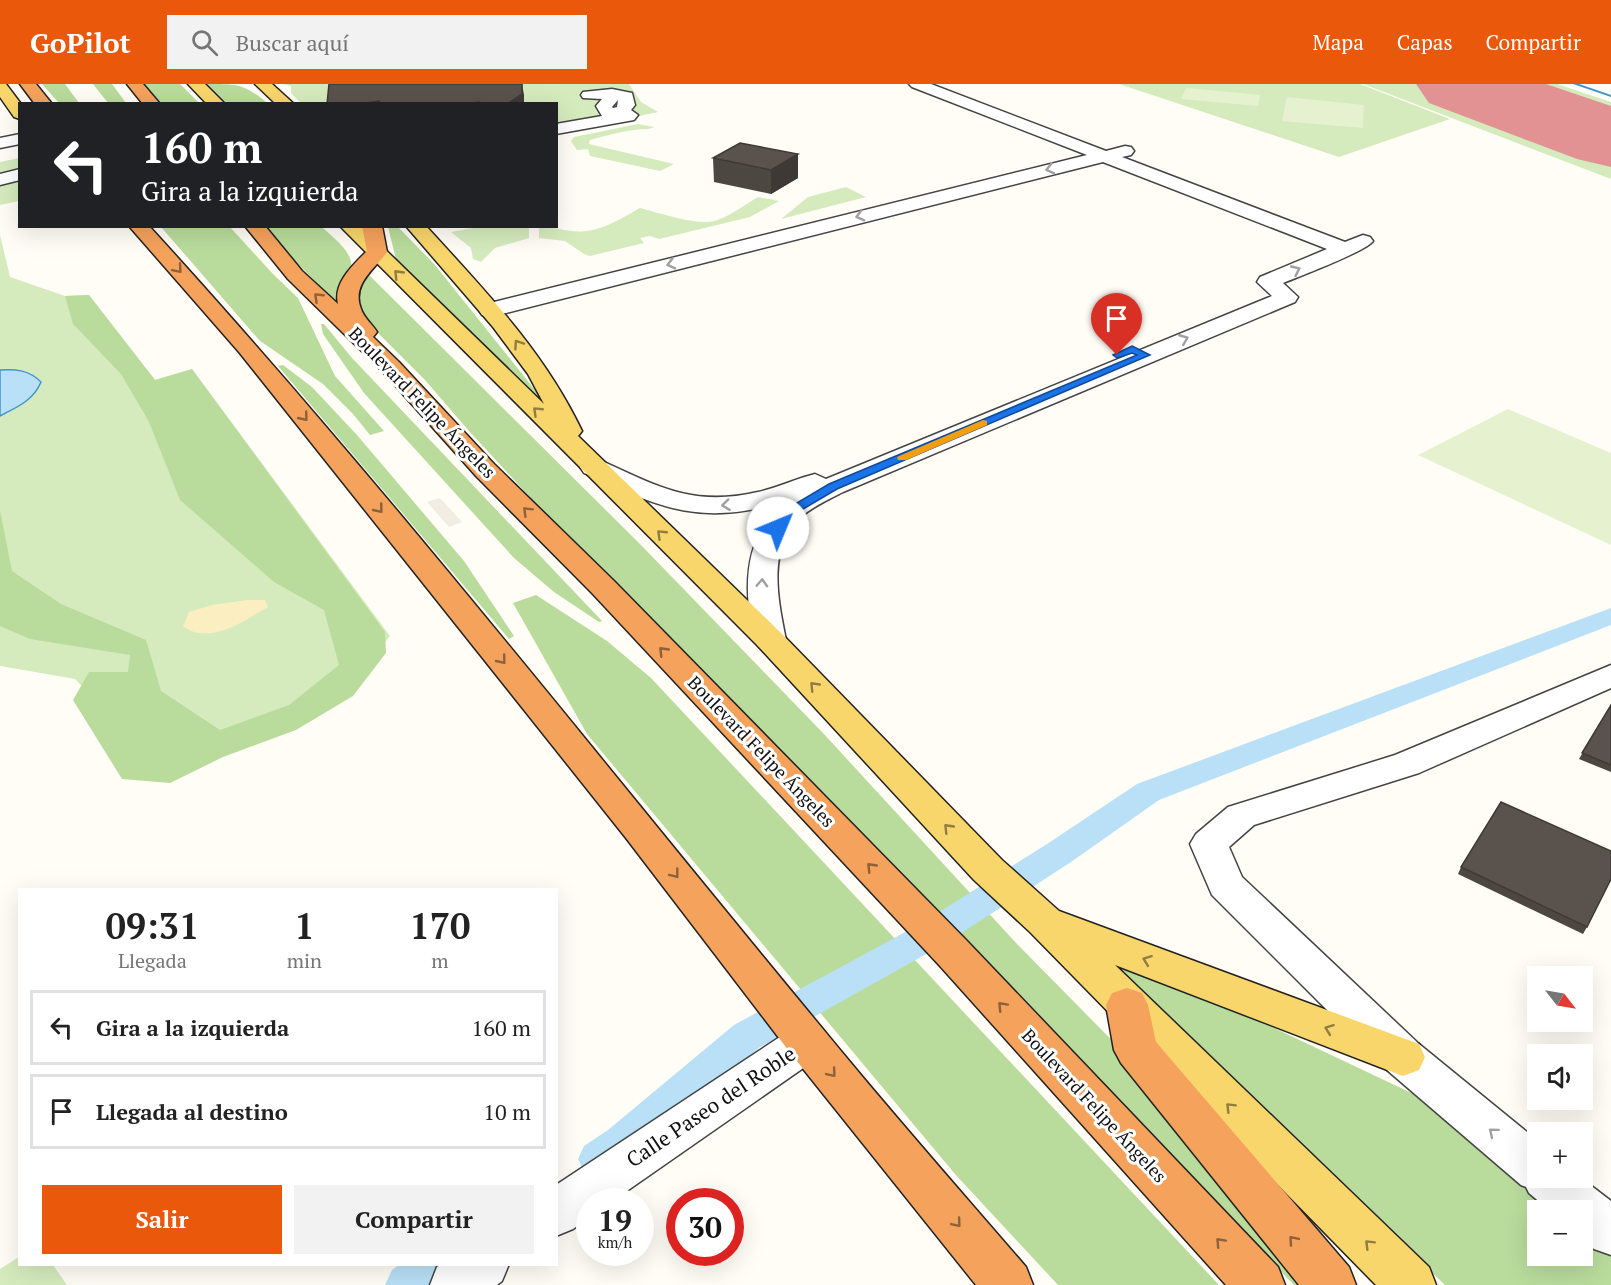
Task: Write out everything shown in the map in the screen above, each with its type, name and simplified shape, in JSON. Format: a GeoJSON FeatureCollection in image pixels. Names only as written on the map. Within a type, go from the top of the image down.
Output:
{"type":"FeatureCollection","features":[{"type":"Feature","properties":{"kind":"highway"},"geometry":{"type":"LineString","coordinates":[[28,84],[42,102]]}},
{"type":"Feature","properties":{"kind":"highway"},"geometry":{"type":"LineString","coordinates":[[135,84],[150,102]]}},
{"type":"Feature","properties":{"kind":"highway"},"geometry":{"type":"LineString","coordinates":[[140,228],[247,347],[639,828],[791,1022],[1008,1285]]}},
{"type":"Feature","properties":{"kind":"highway","name":"Boulevard Felipe Ángeles"},"geometry":{"type":"LineString","coordinates":[[256,228],[295,275],[391,367],[485,470],[603,587],[954,954],[1260,1285]]}},
{"type":"Feature","properties":{"kind":"highway"},"geometry":{"type":"LineString","coordinates":[[372,228],[377,252],[353,278],[346,297],[350,313],[386,352],[391,367]]}},
{"type":"Feature","properties":{"kind":"highway"},"geometry":{"type":"LineString","coordinates":[[1127,1005],[1136,1050],[1331,1285]]}},
{"type":"Feature","properties":{"kind":"main road"},"geometry":{"type":"LineString","coordinates":[[196,84],[215,102]]}},
{"type":"Feature","properties":{"kind":"main road"},"geometry":{"type":"LineString","coordinates":[[263,84],[284,102]]}},
{"type":"Feature","properties":{"kind":"main road"},"geometry":{"type":"LineString","coordinates":[[0,86],[18,111]]}},
{"type":"Feature","properties":{"kind":"main road"},"geometry":{"type":"LineString","coordinates":[[351,228],[770,640],[988,870],[1040,918],[1411,1285]]}},
{"type":"Feature","properties":{"kind":"main road"},"geometry":{"type":"LineString","coordinates":[[417,228],[505,325],[559,405],[585,458]]}},
{"type":"Feature","properties":{"kind":"main road"},"geometry":{"type":"LineString","coordinates":[[1040,918],[1403,1057]]}},
{"type":"Feature","properties":{"kind":"street"},"geometry":{"type":"LineString","coordinates":[[585,458],[672,501],[711,507],[760,499],[814,483],[855,458],[1287,297],[1268,282],[1355,245],[1003,111],[917,84]]}},
{"type":"Feature","properties":{"kind":"street"},"geometry":{"type":"LineString","coordinates":[[944,84],[1003,111]]}},
{"type":"Feature","properties":{"kind":"street"},"geometry":{"type":"LineString","coordinates":[[558,129],[607,122],[630,116],[622,112],[627,105],[626,96],[601,90]]}},
{"type":"Feature","properties":{"kind":"street"},"geometry":{"type":"LineString","coordinates":[[558,122],[586,117],[607,122]]}},
{"type":"Feature","properties":{"kind":"street"},"geometry":{"type":"LineString","coordinates":[[0,143],[18,139]]}},
{"type":"Feature","properties":{"kind":"street"},"geometry":{"type":"LineString","coordinates":[[490,310],[1116,153]]}},
{"type":"Feature","properties":{"kind":"street"},"geometry":{"type":"LineString","coordinates":[[770,640],[761,590],[766,543],[789,512],[833,486],[1138,352]]}},
{"type":"Feature","properties":{"kind":"street"},"geometry":{"type":"LineString","coordinates":[[1527,1161],[1403,1057],[1226,885],[1209,844],[1241,816],[1407,764],[1611,675]]}},
{"type":"Feature","properties":{"kind":"street","name":"Calle Paseo del Roble"},"geometry":{"type":"LineString","coordinates":[[558,1212],[660,1139],[791,1022]]}},
{"type":"Feature","properties":{"kind":"street"},"geometry":{"type":"LineString","coordinates":[[1558,1188],[1611,1232]]}},
{"type":"Feature","properties":{"kind":"street"},"geometry":{"type":"LineString","coordinates":[[455,1285],[481,1266]]}},
{"type":"Feature","properties":{"kind":"green space"},"geometry":{"type":"Polygon","coordinates":[[[42,84],[65,84],[78,102],[58,102],[42,84]]]}},
{"type":"Feature","properties":{"kind":"green space"},"geometry":{"type":"Polygon","coordinates":[[[93,84],[112,84],[125,102],[107,102],[93,84]]]}},
{"type":"Feature","properties":{"kind":"green space"},"geometry":{"type":"Polygon","coordinates":[[[133,84],[180,84],[198,102],[149,102],[133,84]]]}},
{"type":"Feature","properties":{"kind":"green space"},"geometry":{"type":"Polygon","coordinates":[[[207,84],[240,86],[266,102],[224,102],[207,84]]]}},
{"type":"Feature","properties":{"kind":"green space"},"geometry":{"type":"Polygon","coordinates":[[[282,84],[629,84],[641,102],[658,112],[558,134],[558,102],[300,102],[291,93],[291,86],[282,84]]]}},
{"type":"Feature","properties":{"kind":"green space"},"geometry":{"type":"Polygon","coordinates":[[[1119,84],[1360,84],[1450,119],[1339,157],[1119,84]]]}},
{"type":"Feature","properties":{"kind":"green space"},"geometry":{"type":"Polygon","coordinates":[[[1363,84],[1431,84],[1611,150],[1611,179],[1363,84]]]}},
{"type":"Feature","properties":{"kind":"green space"},"geometry":{"type":"Polygon","coordinates":[[[1488,84],[1557,84],[1611,102],[1611,127],[1488,84]]]}},
{"type":"Feature","properties":{"kind":"green space"},"geometry":{"type":"Polygon","coordinates":[[[1186,88],[1260,95],[1258,106],[1181,99],[1186,88]]]}},
{"type":"Feature","properties":{"kind":"green space"},"geometry":{"type":"Polygon","coordinates":[[[1287,97],[1364,105],[1363,128],[1282,121],[1287,97]]]}},
{"type":"Feature","properties":{"kind":"green space"},"geometry":{"type":"Polygon","coordinates":[[[638,124],[654,127],[601,137],[590,140],[589,144],[674,164],[660,171],[590,156],[588,149],[577,150],[571,141],[574,137],[638,124]]]}},
{"type":"Feature","properties":{"kind":"green space"},"geometry":{"type":"Polygon","coordinates":[[[18,158],[18,201],[0,205],[0,162],[18,158]]]}},
{"type":"Feature","properties":{"kind":"green space"},"geometry":{"type":"Polygon","coordinates":[[[846,187],[866,197],[781,219],[808,197],[846,187]]]}},
{"type":"Feature","properties":{"kind":"green space"},"geometry":{"type":"Polygon","coordinates":[[[758,197],[779,201],[750,217],[659,239],[650,236],[640,238],[644,243],[590,256],[565,241],[539,238],[539,228],[590,230],[607,225],[640,208],[702,222],[720,219],[758,197]]]}},
{"type":"Feature","properties":{"kind":"green space"},"geometry":{"type":"Polygon","coordinates":[[[162,228],[231,228],[298,298],[335,376],[384,431],[370,435],[323,384],[260,341],[162,228]]]}},
{"type":"Feature","properties":{"kind":"green space"},"geometry":{"type":"Polygon","coordinates":[[[262,228],[323,228],[336,240],[346,251],[351,262],[350,272],[338,304],[262,228]]]}},
{"type":"Feature","properties":{"kind":"green space"},"geometry":{"type":"Polygon","coordinates":[[[388,228],[399,228],[435,265],[543,400],[534,402],[404,273],[396,259],[388,228]]]}},
{"type":"Feature","properties":{"kind":"green space"},"geometry":{"type":"Polygon","coordinates":[[[473,228],[529,228],[529,238],[495,248],[481,262],[473,259],[471,248],[451,232],[473,228]]]}},
{"type":"Feature","properties":{"kind":"green space"},"geometry":{"type":"Polygon","coordinates":[[[0,235],[10,277],[65,296],[89,295],[155,380],[192,369],[390,636],[345,694],[149,756],[75,679],[0,666],[0,235]]]}},
{"type":"Feature","properties":{"kind":"green space"},"geometry":{"type":"Polygon","coordinates":[[[368,274],[639,543],[823,733],[1017,944],[1156,1085],[1318,1285],[1294,1285],[588,560],[425,380],[369,324],[361,312],[359,301],[359,288],[368,274]]]}},
{"type":"Feature","properties":{"kind":"green space"},"geometry":{"type":"Polygon","coordinates":[[[89,295],[155,380],[192,369],[385,632],[386,653],[353,696],[296,730],[223,757],[170,783],[122,779],[73,700],[89,672],[128,672],[130,655],[30,639],[0,626],[0,510],[12,571],[61,604],[146,640],[161,691],[220,730],[289,705],[339,665],[324,610],[274,582],[180,500],[149,422],[121,374],[73,324],[65,296],[89,295]]]}},
{"type":"Feature","properties":{"kind":"green space"},"geometry":{"type":"Polygon","coordinates":[[[321,324],[324,324],[352,358],[602,621],[599,622],[554,592],[514,558],[364,393],[323,334],[321,324]]]}},
{"type":"Feature","properties":{"kind":"green space"},"geometry":{"type":"Polygon","coordinates":[[[283,365],[312,387],[357,435],[464,561],[514,636],[509,639],[278,366],[283,365]]]}},
{"type":"Feature","properties":{"kind":"green space"},"geometry":{"type":"Polygon","coordinates":[[[1508,409],[1611,453],[1611,545],[1418,455],[1508,409]]]}},
{"type":"Feature","properties":{"kind":"green space"},"geometry":{"type":"Polygon","coordinates":[[[536,595],[607,641],[651,678],[1219,1285],[1058,1285],[955,1174],[587,734],[513,603],[536,595]]]}},
{"type":"Feature","properties":{"kind":"green space"},"geometry":{"type":"Polygon","coordinates":[[[1093,942],[1443,1108],[1527,1179],[1527,1188],[1537,1188],[1551,1200],[1527,1200],[1527,1266],[1593,1266],[1593,1236],[1611,1251],[1611,1285],[1445,1285],[1087,945],[1093,942]]]}},
{"type":"Feature","properties":{"kind":"green space"},"geometry":{"type":"Polygon","coordinates":[[[18,1258],[18,1266],[54,1266],[67,1285],[0,1285],[0,1269],[18,1258]]]}},
{"type":"Feature","properties":{"kind":"sand"},"geometry":{"type":"Polygon","coordinates":[[[265,600],[268,607],[237,624],[215,632],[193,632],[183,626],[189,612],[212,605],[265,600]]]}},
{"type":"Feature","properties":{"kind":"shaded area"},"geometry":{"type":"Polygon","coordinates":[[[440,498],[462,522],[449,527],[427,502],[440,498]]]}},
{"type":"Feature","properties":{"kind":"water"},"geometry":{"type":"Polygon","coordinates":[[[0,370],[22,371],[41,382],[29,399],[0,416],[0,370]]]}},
{"type":"Feature","properties":{"kind":"building"},"geometry":{"type":"Polygon","coordinates":[[[329,84],[522,84],[522,94],[510,102],[327,102],[329,84]]]}},
{"type":"Feature","properties":{"kind":"building"},"geometry":{"type":"Polygon","coordinates":[[[740,143],[798,154],[771,170],[713,158],[740,143]]]}},
{"type":"Feature","properties":{"kind":"building"},"geometry":{"type":"Polygon","coordinates":[[[1611,705],[1611,765],[1582,753],[1611,705]]]}},
{"type":"Feature","properties":{"kind":"building"},"geometry":{"type":"Polygon","coordinates":[[[1501,802],[1611,851],[1611,879],[1587,927],[1461,867],[1501,802]]]}},
{"type":"Feature","properties":{"kind":"waterway"},"geometry":{"type":"LineString","coordinates":[[1575,84],[1611,96]]}},
{"type":"Feature","properties":{"kind":"waterway"},"geometry":{"type":"LineString","coordinates":[[598,1159],[622,1143],[747,1036],[934,933],[1059,853],[1148,792],[1611,616]]}},
{"type":"Feature","properties":{"kind":"waterway"},"geometry":{"type":"LineString","coordinates":[[407,1285],[435,1266]]}},
{"type":"Feature","properties":{"kind":"runway"},"geometry":{"type":"LineString","coordinates":[[1460,84],[1611,138]]}},
{"type":"Feature","properties":{"kind":"slow traffic"},"geometry":{"type":"LineString","coordinates":[[902,457],[983,423]]}},
{"type":"Feature","properties":{"kind":"route"},"geometry":{"type":"LineString","coordinates":[[778,528],[789,512],[833,486],[1145,355],[1132,349],[1117,355]]}}]}
